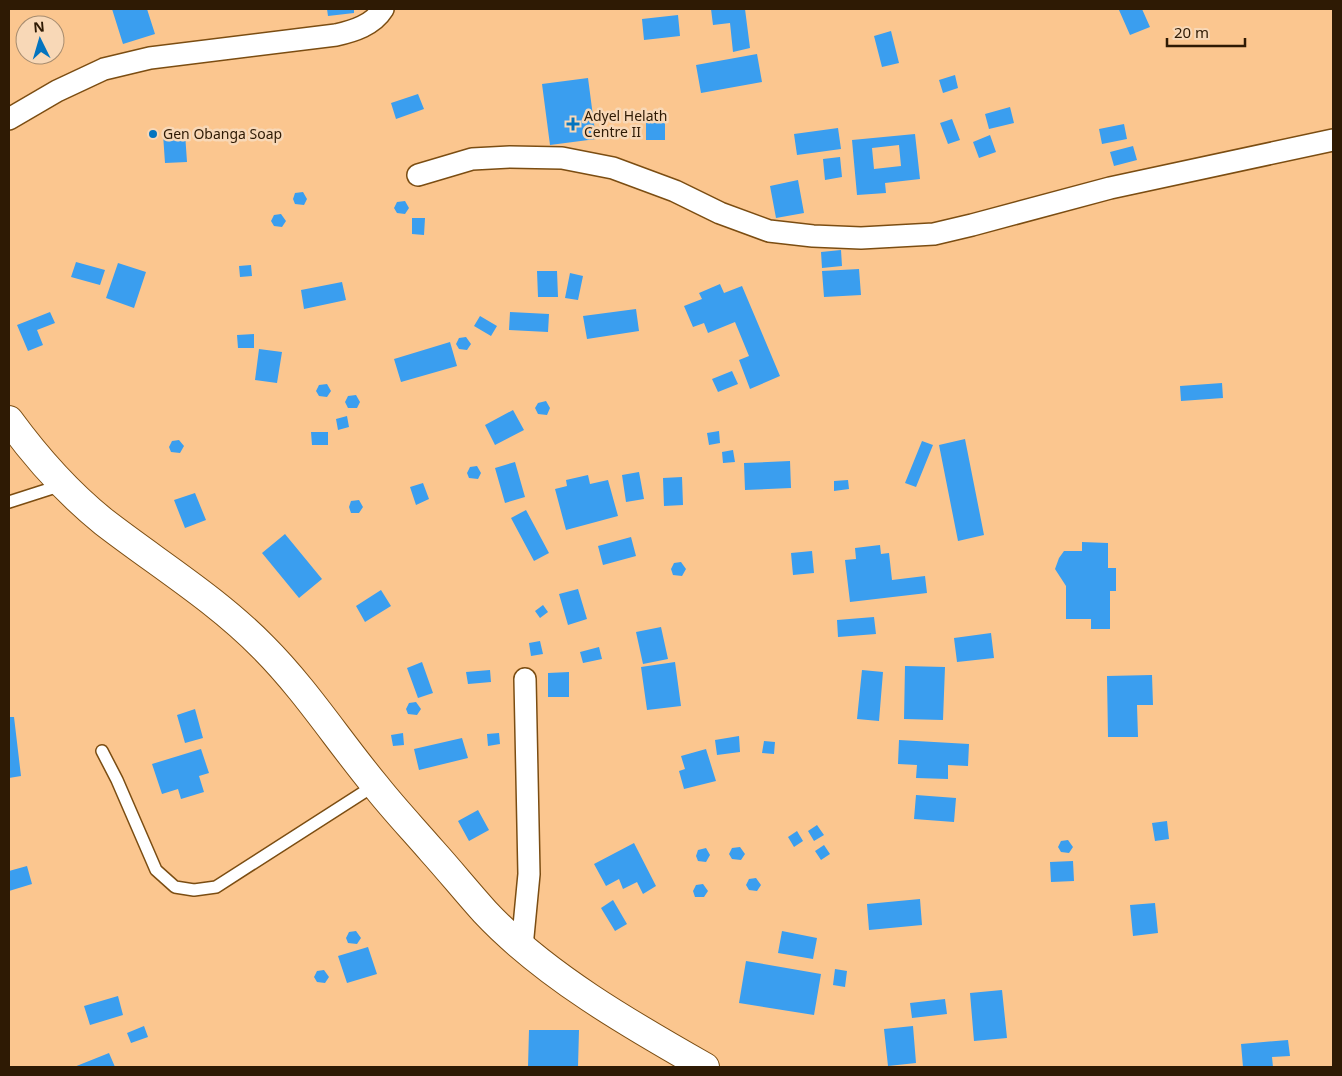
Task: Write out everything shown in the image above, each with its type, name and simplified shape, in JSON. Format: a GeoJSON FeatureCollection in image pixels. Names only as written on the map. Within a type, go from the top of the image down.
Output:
{"type":"FeatureCollection","features":[{"type":"Feature","properties":{"kind":"street"},"geometry":{"type":"LineString","coordinates":[[9,119],[57,91],[104,69],[150,58],[355,31],[380,14],[384,9]]}},
{"type":"Feature","properties":{"kind":"street"},"geometry":{"type":"LineString","coordinates":[[418,175],[472,159],[510,157],[562,158],[613,168],[675,191],[720,213],[769,230],[813,236],[861,238],[934,234],[1110,188],[1333,140]]}},
{"type":"Feature","properties":{"kind":"street"},"geometry":{"type":"LineString","coordinates":[[9,420],[37,456],[64,485],[102,520],[235,620],[262,646],[294,680],[375,785],[486,913],[522,948],[580,990],[666,1045],[705,1067]]}},
{"type":"Feature","properties":{"kind":"street"},"geometry":{"type":"LineString","coordinates":[[522,948],[529,864],[525,679]]}},
{"type":"Feature","properties":{"kind":"lane"},"geometry":{"type":"LineString","coordinates":[[9,502],[64,485]]}},
{"type":"Feature","properties":{"kind":"lane"},"geometry":{"type":"LineString","coordinates":[[102,752],[117,780],[156,870],[175,886],[194,890],[216,887],[375,785]]}},
{"type":"Feature","properties":{"kind":"building"},"geometry":{"type":"Polygon","coordinates":[[[112,9],[147,9],[155,34],[123,44],[112,9]]]}},
{"type":"Feature","properties":{"kind":"building"},"geometry":{"type":"Polygon","coordinates":[[[327,9],[354,9],[354,13],[328,16],[327,9]]]}},
{"type":"Feature","properties":{"kind":"building"},"geometry":{"type":"Polygon","coordinates":[[[711,9],[745,9],[750,48],[733,52],[730,23],[713,25],[711,9]]]}},
{"type":"Feature","properties":{"kind":"building"},"geometry":{"type":"Polygon","coordinates":[[[1142,9],[1150,27],[1130,35],[1119,10],[1142,9]]]}},
{"type":"Feature","properties":{"kind":"building"},"geometry":{"type":"Polygon","coordinates":[[[678,15],[680,36],[644,40],[642,19],[678,15]]]}},
{"type":"Feature","properties":{"kind":"building"},"geometry":{"type":"Polygon","coordinates":[[[891,31],[899,63],[882,67],[874,36],[891,31]]]}},
{"type":"Feature","properties":{"kind":"building"},"geometry":{"type":"Polygon","coordinates":[[[757,54],[762,82],[701,93],[696,65],[757,54]]]}},
{"type":"Feature","properties":{"kind":"building"},"geometry":{"type":"Polygon","coordinates":[[[955,75],[958,88],[943,93],[939,80],[955,75]]]}},
{"type":"Feature","properties":{"kind":"building"},"geometry":{"type":"Polygon","coordinates":[[[588,78],[596,139],[550,145],[542,84],[588,78]]]}},
{"type":"Feature","properties":{"kind":"building"},"geometry":{"type":"Polygon","coordinates":[[[418,94],[424,109],[396,119],[391,103],[418,94]]]}},
{"type":"Feature","properties":{"kind":"building"},"geometry":{"type":"Polygon","coordinates":[[[1010,107],[1014,123],[989,129],[985,114],[1010,107]]]}},
{"type":"Feature","properties":{"kind":"building"},"geometry":{"type":"Polygon","coordinates":[[[646,113],[665,113],[665,140],[646,140],[646,113]]]}},
{"type":"Feature","properties":{"kind":"building"},"geometry":{"type":"Polygon","coordinates":[[[952,119],[960,140],[948,144],[940,123],[952,119]]]}},
{"type":"Feature","properties":{"kind":"building"},"geometry":{"type":"Polygon","coordinates":[[[1124,124],[1127,139],[1102,144],[1099,129],[1124,124]]]}},
{"type":"Feature","properties":{"kind":"building"},"geometry":{"type":"Polygon","coordinates":[[[838,128],[841,149],[797,155],[794,134],[838,128]]]}},
{"type":"Feature","properties":{"kind":"building"},"geometry":{"type":"Polygon","coordinates":[[[185,133],[187,162],[165,163],[163,134],[185,133]]]}},
{"type":"Feature","properties":{"kind":"building"},"geometry":{"type":"Polygon","coordinates":[[[915,134],[920,179],[885,183],[886,193],[857,195],[852,140],[915,134]],[[899,145],[872,148],[874,169],[901,166],[899,145]]]}},
{"type":"Feature","properties":{"kind":"building"},"geometry":{"type":"Polygon","coordinates":[[[990,135],[996,152],[979,158],[973,142],[990,135]]]}},
{"type":"Feature","properties":{"kind":"building"},"geometry":{"type":"Polygon","coordinates":[[[1133,146],[1137,160],[1114,166],[1110,152],[1133,146]]]}},
{"type":"Feature","properties":{"kind":"building"},"geometry":{"type":"Polygon","coordinates":[[[840,157],[842,177],[825,180],[823,159],[840,157]]]}},
{"type":"Feature","properties":{"kind":"building"},"geometry":{"type":"Polygon","coordinates":[[[798,180],[804,213],[776,218],[770,186],[798,180]]]}},
{"type":"Feature","properties":{"kind":"building"},"geometry":{"type":"Polygon","coordinates":[[[303,192],[307,199],[304,205],[295,204],[293,199],[295,193],[303,192]]]}},
{"type":"Feature","properties":{"kind":"building"},"geometry":{"type":"Polygon","coordinates":[[[405,201],[409,208],[405,214],[397,213],[394,208],[397,202],[405,201]]]}},
{"type":"Feature","properties":{"kind":"building"},"geometry":{"type":"Polygon","coordinates":[[[281,214],[286,221],[282,227],[274,226],[271,221],[274,215],[281,214]]]}},
{"type":"Feature","properties":{"kind":"building"},"geometry":{"type":"Polygon","coordinates":[[[412,218],[425,218],[424,235],[412,234],[412,218]]]}},
{"type":"Feature","properties":{"kind":"building"},"geometry":{"type":"Polygon","coordinates":[[[841,250],[842,266],[822,268],[821,252],[841,250]]]}},
{"type":"Feature","properties":{"kind":"building"},"geometry":{"type":"Polygon","coordinates":[[[76,262],[105,270],[100,285],[71,277],[76,262]]]}},
{"type":"Feature","properties":{"kind":"building"},"geometry":{"type":"Polygon","coordinates":[[[118,263],[146,272],[134,308],[106,298],[118,263]]]}},
{"type":"Feature","properties":{"kind":"building"},"geometry":{"type":"Polygon","coordinates":[[[251,265],[252,276],[240,277],[239,266],[251,265]]]}},
{"type":"Feature","properties":{"kind":"building"},"geometry":{"type":"Polygon","coordinates":[[[859,269],[861,295],[824,297],[822,271],[859,269]]]}},
{"type":"Feature","properties":{"kind":"building"},"geometry":{"type":"Polygon","coordinates":[[[537,271],[557,271],[558,297],[538,297],[537,271]]]}},
{"type":"Feature","properties":{"kind":"building"},"geometry":{"type":"Polygon","coordinates":[[[570,273],[583,276],[578,300],[565,298],[570,273]]]}},
{"type":"Feature","properties":{"kind":"building"},"geometry":{"type":"Polygon","coordinates":[[[342,282],[346,300],[304,309],[301,290],[342,282]]]}},
{"type":"Feature","properties":{"kind":"building"},"geometry":{"type":"Polygon","coordinates":[[[720,284],[724,293],[742,286],[780,376],[750,389],[739,360],[749,356],[735,322],[708,333],[704,323],[693,327],[684,306],[702,299],[699,293],[720,284]]]}},
{"type":"Feature","properties":{"kind":"building"},"geometry":{"type":"Polygon","coordinates":[[[636,309],[639,331],[587,339],[583,316],[636,309]]]}},
{"type":"Feature","properties":{"kind":"building"},"geometry":{"type":"Polygon","coordinates":[[[50,312],[55,323],[37,330],[43,345],[28,351],[17,325],[50,312]]]}},
{"type":"Feature","properties":{"kind":"building"},"geometry":{"type":"Polygon","coordinates":[[[510,312],[549,314],[548,332],[509,330],[510,312]]]}},
{"type":"Feature","properties":{"kind":"building"},"geometry":{"type":"Polygon","coordinates":[[[480,316],[497,326],[491,336],[474,326],[480,316]]]}},
{"type":"Feature","properties":{"kind":"building"},"geometry":{"type":"Polygon","coordinates":[[[254,334],[254,348],[238,348],[237,335],[254,334]]]}},
{"type":"Feature","properties":{"kind":"building"},"geometry":{"type":"Polygon","coordinates":[[[466,337],[471,344],[467,350],[459,349],[456,344],[459,338],[466,337]]]}},
{"type":"Feature","properties":{"kind":"building"},"geometry":{"type":"Polygon","coordinates":[[[450,342],[457,366],[401,382],[394,359],[450,342]]]}},
{"type":"Feature","properties":{"kind":"building"},"geometry":{"type":"Polygon","coordinates":[[[259,349],[282,352],[277,383],[255,380],[259,349]]]}},
{"type":"Feature","properties":{"kind":"building"},"geometry":{"type":"Polygon","coordinates":[[[732,371],[738,384],[718,392],[712,379],[732,371]]]}},
{"type":"Feature","properties":{"kind":"building"},"geometry":{"type":"Polygon","coordinates":[[[1222,383],[1223,398],[1181,401],[1180,386],[1222,383]]]}},
{"type":"Feature","properties":{"kind":"building"},"geometry":{"type":"Polygon","coordinates":[[[327,384],[331,391],[327,397],[319,396],[316,391],[319,385],[327,384]]]}},
{"type":"Feature","properties":{"kind":"building"},"geometry":{"type":"Polygon","coordinates":[[[356,395],[360,402],[357,408],[348,408],[345,402],[348,396],[356,395]]]}},
{"type":"Feature","properties":{"kind":"building"},"geometry":{"type":"Polygon","coordinates":[[[546,401],[550,408],[547,415],[538,414],[535,408],[538,403],[546,401]]]}},
{"type":"Feature","properties":{"kind":"building"},"geometry":{"type":"Polygon","coordinates":[[[513,410],[524,430],[495,445],[485,425],[513,410]]]}},
{"type":"Feature","properties":{"kind":"building"},"geometry":{"type":"Polygon","coordinates":[[[347,416],[349,427],[338,430],[336,419],[347,416]]]}},
{"type":"Feature","properties":{"kind":"building"},"geometry":{"type":"Polygon","coordinates":[[[719,431],[720,443],[709,445],[707,433],[719,431]]]}},
{"type":"Feature","properties":{"kind":"building"},"geometry":{"type":"Polygon","coordinates":[[[311,432],[328,432],[328,445],[312,445],[311,432]]]}},
{"type":"Feature","properties":{"kind":"building"},"geometry":{"type":"Polygon","coordinates":[[[965,439],[984,535],[958,541],[939,445],[965,439]]]}},
{"type":"Feature","properties":{"kind":"building"},"geometry":{"type":"Polygon","coordinates":[[[179,440],[184,446],[180,453],[171,452],[169,447],[172,441],[179,440]]]}},
{"type":"Feature","properties":{"kind":"building"},"geometry":{"type":"Polygon","coordinates":[[[922,441],[933,445],[916,487],[905,483],[922,441]]]}},
{"type":"Feature","properties":{"kind":"building"},"geometry":{"type":"Polygon","coordinates":[[[733,450],[735,462],[723,463],[722,452],[733,450]]]}},
{"type":"Feature","properties":{"kind":"building"},"geometry":{"type":"Polygon","coordinates":[[[790,461],[791,488],[745,490],[744,463],[790,461]]]}},
{"type":"Feature","properties":{"kind":"building"},"geometry":{"type":"Polygon","coordinates":[[[515,462],[525,497],[505,503],[495,468],[515,462]]]}},
{"type":"Feature","properties":{"kind":"building"},"geometry":{"type":"Polygon","coordinates":[[[477,466],[481,473],[478,479],[469,478],[467,473],[470,467],[477,466]]]}},
{"type":"Feature","properties":{"kind":"building"},"geometry":{"type":"Polygon","coordinates":[[[639,472],[644,499],[626,502],[622,475],[639,472]]]}},
{"type":"Feature","properties":{"kind":"building"},"geometry":{"type":"Polygon","coordinates":[[[588,475],[590,484],[608,480],[618,516],[566,530],[555,489],[567,486],[566,480],[588,475]]]}},
{"type":"Feature","properties":{"kind":"building"},"geometry":{"type":"Polygon","coordinates":[[[682,477],[683,505],[664,506],[663,478],[682,477]]]}},
{"type":"Feature","properties":{"kind":"building"},"geometry":{"type":"Polygon","coordinates":[[[848,480],[849,489],[834,491],[834,481],[848,480]]]}},
{"type":"Feature","properties":{"kind":"building"},"geometry":{"type":"Polygon","coordinates":[[[423,483],[429,499],[416,505],[410,487],[423,483]]]}},
{"type":"Feature","properties":{"kind":"building"},"geometry":{"type":"Polygon","coordinates":[[[195,493],[206,520],[185,528],[174,500],[195,493]]]}},
{"type":"Feature","properties":{"kind":"building"},"geometry":{"type":"Polygon","coordinates":[[[359,500],[363,507],[359,513],[351,513],[349,507],[351,501],[359,500]]]}},
{"type":"Feature","properties":{"kind":"building"},"geometry":{"type":"Polygon","coordinates":[[[526,510],[549,553],[534,561],[511,518],[526,510]]]}},
{"type":"Feature","properties":{"kind":"building"},"geometry":{"type":"Polygon","coordinates":[[[285,534],[322,579],[299,598],[262,553],[285,534]]]}},
{"type":"Feature","properties":{"kind":"building"},"geometry":{"type":"Polygon","coordinates":[[[631,537],[636,556],[603,565],[598,546],[631,537]]]}},
{"type":"Feature","properties":{"kind":"building"},"geometry":{"type":"Polygon","coordinates":[[[1082,542],[1108,543],[1108,568],[1116,568],[1116,591],[1110,591],[1110,629],[1091,629],[1091,619],[1066,619],[1066,586],[1055,569],[1064,551],[1082,551],[1082,542]]]}},
{"type":"Feature","properties":{"kind":"building"},"geometry":{"type":"Polygon","coordinates":[[[880,545],[881,554],[889,553],[892,580],[925,576],[927,593],[850,602],[845,560],[856,559],[855,548],[880,545]]]}},
{"type":"Feature","properties":{"kind":"building"},"geometry":{"type":"Polygon","coordinates":[[[812,551],[814,573],[793,575],[791,553],[812,551]]]}},
{"type":"Feature","properties":{"kind":"building"},"geometry":{"type":"Polygon","coordinates":[[[681,562],[686,569],[682,576],[673,575],[671,569],[674,563],[681,562]]]}},
{"type":"Feature","properties":{"kind":"building"},"geometry":{"type":"Polygon","coordinates":[[[578,589],[587,619],[568,625],[559,594],[578,589]]]}},
{"type":"Feature","properties":{"kind":"building"},"geometry":{"type":"Polygon","coordinates":[[[381,590],[391,606],[365,622],[356,606],[381,590]]]}},
{"type":"Feature","properties":{"kind":"building"},"geometry":{"type":"Polygon","coordinates":[[[543,605],[548,612],[540,618],[535,611],[543,605]]]}},
{"type":"Feature","properties":{"kind":"building"},"geometry":{"type":"Polygon","coordinates":[[[874,617],[876,634],[838,637],[837,620],[874,617]]]}},
{"type":"Feature","properties":{"kind":"building"},"geometry":{"type":"Polygon","coordinates":[[[661,627],[668,659],[643,664],[636,632],[661,627]]]}},
{"type":"Feature","properties":{"kind":"building"},"geometry":{"type":"Polygon","coordinates":[[[991,633],[994,658],[957,662],[954,638],[991,633]]]}},
{"type":"Feature","properties":{"kind":"building"},"geometry":{"type":"Polygon","coordinates":[[[540,641],[543,654],[531,656],[529,643],[540,641]]]}},
{"type":"Feature","properties":{"kind":"building"},"geometry":{"type":"Polygon","coordinates":[[[599,647],[602,659],[583,663],[580,652],[599,647]]]}},
{"type":"Feature","properties":{"kind":"building"},"geometry":{"type":"Polygon","coordinates":[[[422,662],[433,693],[418,698],[407,668],[422,662]]]}},
{"type":"Feature","properties":{"kind":"building"},"geometry":{"type":"Polygon","coordinates":[[[675,662],[681,706],[647,710],[641,667],[675,662]]]}},
{"type":"Feature","properties":{"kind":"building"},"geometry":{"type":"Polygon","coordinates":[[[905,666],[945,667],[943,720],[904,719],[905,666]]]}},
{"type":"Feature","properties":{"kind":"building"},"geometry":{"type":"Polygon","coordinates":[[[490,670],[491,682],[468,684],[466,672],[490,670]]]}},
{"type":"Feature","properties":{"kind":"building"},"geometry":{"type":"Polygon","coordinates":[[[862,670],[883,672],[879,721],[857,719],[862,670]]]}},
{"type":"Feature","properties":{"kind":"building"},"geometry":{"type":"Polygon","coordinates":[[[569,672],[569,697],[548,697],[548,673],[569,672]]]}},
{"type":"Feature","properties":{"kind":"building"},"geometry":{"type":"Polygon","coordinates":[[[1152,675],[1153,705],[1137,705],[1138,737],[1108,737],[1107,676],[1152,675]]]}},
{"type":"Feature","properties":{"kind":"building"},"geometry":{"type":"Polygon","coordinates":[[[416,702],[421,709],[417,715],[408,714],[406,709],[409,703],[416,702]]]}},
{"type":"Feature","properties":{"kind":"building"},"geometry":{"type":"Polygon","coordinates":[[[195,709],[203,738],[185,743],[177,715],[195,709]]]}},
{"type":"Feature","properties":{"kind":"building"},"geometry":{"type":"Polygon","coordinates":[[[9,717],[14,717],[21,776],[9,778],[9,717]]]}},
{"type":"Feature","properties":{"kind":"building"},"geometry":{"type":"Polygon","coordinates":[[[403,733],[404,745],[393,746],[391,735],[403,733]]]}},
{"type":"Feature","properties":{"kind":"building"},"geometry":{"type":"Polygon","coordinates":[[[499,733],[500,744],[488,746],[487,734],[499,733]]]}},
{"type":"Feature","properties":{"kind":"building"},"geometry":{"type":"Polygon","coordinates":[[[739,736],[740,752],[717,755],[715,740],[739,736]]]}},
{"type":"Feature","properties":{"kind":"building"},"geometry":{"type":"Polygon","coordinates":[[[462,738],[468,758],[419,770],[414,749],[462,738]]]}},
{"type":"Feature","properties":{"kind":"building"},"geometry":{"type":"Polygon","coordinates":[[[899,740],[969,744],[968,766],[948,765],[948,779],[916,778],[917,765],[898,764],[899,740]]]}},
{"type":"Feature","properties":{"kind":"building"},"geometry":{"type":"Polygon","coordinates":[[[764,741],[775,742],[774,754],[762,753],[764,741]]]}},
{"type":"Feature","properties":{"kind":"building"},"geometry":{"type":"Polygon","coordinates":[[[201,749],[209,773],[199,776],[204,792],[181,799],[178,789],[162,794],[152,764],[201,749]]]}},
{"type":"Feature","properties":{"kind":"building"},"geometry":{"type":"Polygon","coordinates":[[[706,749],[716,781],[684,789],[679,771],[685,769],[681,756],[706,749]]]}},
{"type":"Feature","properties":{"kind":"building"},"geometry":{"type":"Polygon","coordinates":[[[916,795],[956,798],[954,822],[914,819],[916,795]]]}},
{"type":"Feature","properties":{"kind":"building"},"geometry":{"type":"Polygon","coordinates":[[[478,810],[489,830],[469,841],[458,821],[478,810]]]}},
{"type":"Feature","properties":{"kind":"building"},"geometry":{"type":"Polygon","coordinates":[[[1167,821],[1169,839],[1155,841],[1152,823],[1167,821]]]}},
{"type":"Feature","properties":{"kind":"building"},"geometry":{"type":"Polygon","coordinates":[[[817,825],[824,835],[814,841],[808,831],[817,825]]]}},
{"type":"Feature","properties":{"kind":"building"},"geometry":{"type":"Polygon","coordinates":[[[797,831],[803,841],[794,847],[788,837],[797,831]]]}},
{"type":"Feature","properties":{"kind":"building"},"geometry":{"type":"Polygon","coordinates":[[[1068,840],[1073,847],[1069,853],[1061,852],[1058,847],[1061,841],[1068,840]]]}},
{"type":"Feature","properties":{"kind":"building"},"geometry":{"type":"Polygon","coordinates":[[[634,843],[656,886],[643,894],[637,882],[623,889],[619,879],[606,886],[594,864],[634,843]]]}},
{"type":"Feature","properties":{"kind":"building"},"geometry":{"type":"Polygon","coordinates":[[[824,845],[830,854],[821,860],[815,851],[824,845]]]}},
{"type":"Feature","properties":{"kind":"building"},"geometry":{"type":"Polygon","coordinates":[[[740,847],[745,854],[741,860],[732,859],[729,854],[732,848],[740,847]]]}},
{"type":"Feature","properties":{"kind":"building"},"geometry":{"type":"Polygon","coordinates":[[[706,848],[710,855],[706,862],[698,861],[696,856],[698,850],[706,848]]]}},
{"type":"Feature","properties":{"kind":"building"},"geometry":{"type":"Polygon","coordinates":[[[1073,861],[1074,881],[1051,882],[1050,862],[1073,861]]]}},
{"type":"Feature","properties":{"kind":"building"},"geometry":{"type":"Polygon","coordinates":[[[27,866],[32,884],[9,891],[9,871],[27,866]]]}},
{"type":"Feature","properties":{"kind":"building"},"geometry":{"type":"Polygon","coordinates":[[[756,878],[761,885],[757,891],[749,890],[746,885],[749,879],[756,878]]]}},
{"type":"Feature","properties":{"kind":"building"},"geometry":{"type":"Polygon","coordinates":[[[703,884],[708,891],[704,897],[695,897],[693,891],[696,885],[703,884]]]}},
{"type":"Feature","properties":{"kind":"building"},"geometry":{"type":"Polygon","coordinates":[[[920,899],[922,925],[869,930],[867,904],[920,899]]]}},
{"type":"Feature","properties":{"kind":"building"},"geometry":{"type":"Polygon","coordinates":[[[613,900],[627,924],[615,931],[601,908],[613,900]]]}},
{"type":"Feature","properties":{"kind":"building"},"geometry":{"type":"Polygon","coordinates":[[[1155,903],[1158,933],[1133,936],[1130,905],[1155,903]]]}},
{"type":"Feature","properties":{"kind":"building"},"geometry":{"type":"Polygon","coordinates":[[[356,931],[361,938],[357,944],[348,943],[346,938],[349,932],[356,931]]]}},
{"type":"Feature","properties":{"kind":"building"},"geometry":{"type":"Polygon","coordinates":[[[782,931],[817,938],[813,959],[778,953],[782,931]]]}},
{"type":"Feature","properties":{"kind":"building"},"geometry":{"type":"Polygon","coordinates":[[[368,947],[377,974],[347,983],[338,956],[368,947]]]}},
{"type":"Feature","properties":{"kind":"building"},"geometry":{"type":"Polygon","coordinates":[[[746,961],[821,974],[814,1015],[739,1003],[746,961]]]}},
{"type":"Feature","properties":{"kind":"building"},"geometry":{"type":"Polygon","coordinates":[[[835,969],[847,971],[845,987],[833,985],[835,969]]]}},
{"type":"Feature","properties":{"kind":"building"},"geometry":{"type":"Polygon","coordinates":[[[324,970],[329,977],[325,983],[317,982],[314,977],[317,971],[324,970]]]}},
{"type":"Feature","properties":{"kind":"building"},"geometry":{"type":"Polygon","coordinates":[[[1002,990],[1007,1038],[974,1041],[970,993],[1002,990]]]}},
{"type":"Feature","properties":{"kind":"building"},"geometry":{"type":"Polygon","coordinates":[[[118,996],[123,1015],[90,1025],[84,1006],[118,996]]]}},
{"type":"Feature","properties":{"kind":"building"},"geometry":{"type":"Polygon","coordinates":[[[945,999],[947,1014],[912,1018],[910,1003],[945,999]]]}},
{"type":"Feature","properties":{"kind":"building"},"geometry":{"type":"Polygon","coordinates":[[[144,1026],[148,1037],[131,1043],[127,1033],[144,1026]]]}},
{"type":"Feature","properties":{"kind":"building"},"geometry":{"type":"Polygon","coordinates":[[[913,1026],[916,1063],[888,1066],[884,1029],[913,1026]]]}},
{"type":"Feature","properties":{"kind":"building"},"geometry":{"type":"Polygon","coordinates":[[[529,1030],[579,1030],[578,1067],[528,1067],[529,1030]]]}},
{"type":"Feature","properties":{"kind":"building"},"geometry":{"type":"Polygon","coordinates":[[[1288,1040],[1290,1056],[1272,1057],[1273,1067],[1243,1067],[1241,1044],[1288,1040]]]}},
{"type":"Feature","properties":{"kind":"building"},"geometry":{"type":"Polygon","coordinates":[[[109,1053],[115,1067],[74,1067],[109,1053]]]}},
{"type":"Feature","properties":{"kind":"place","name":"Adyel Helath Centre II"},"geometry":{"type":"Point","coordinates":[573,124]}},
{"type":"Feature","properties":{"kind":"place","name":"Gen Obanga Soap"},"geometry":{"type":"Point","coordinates":[153,134]}}]}
